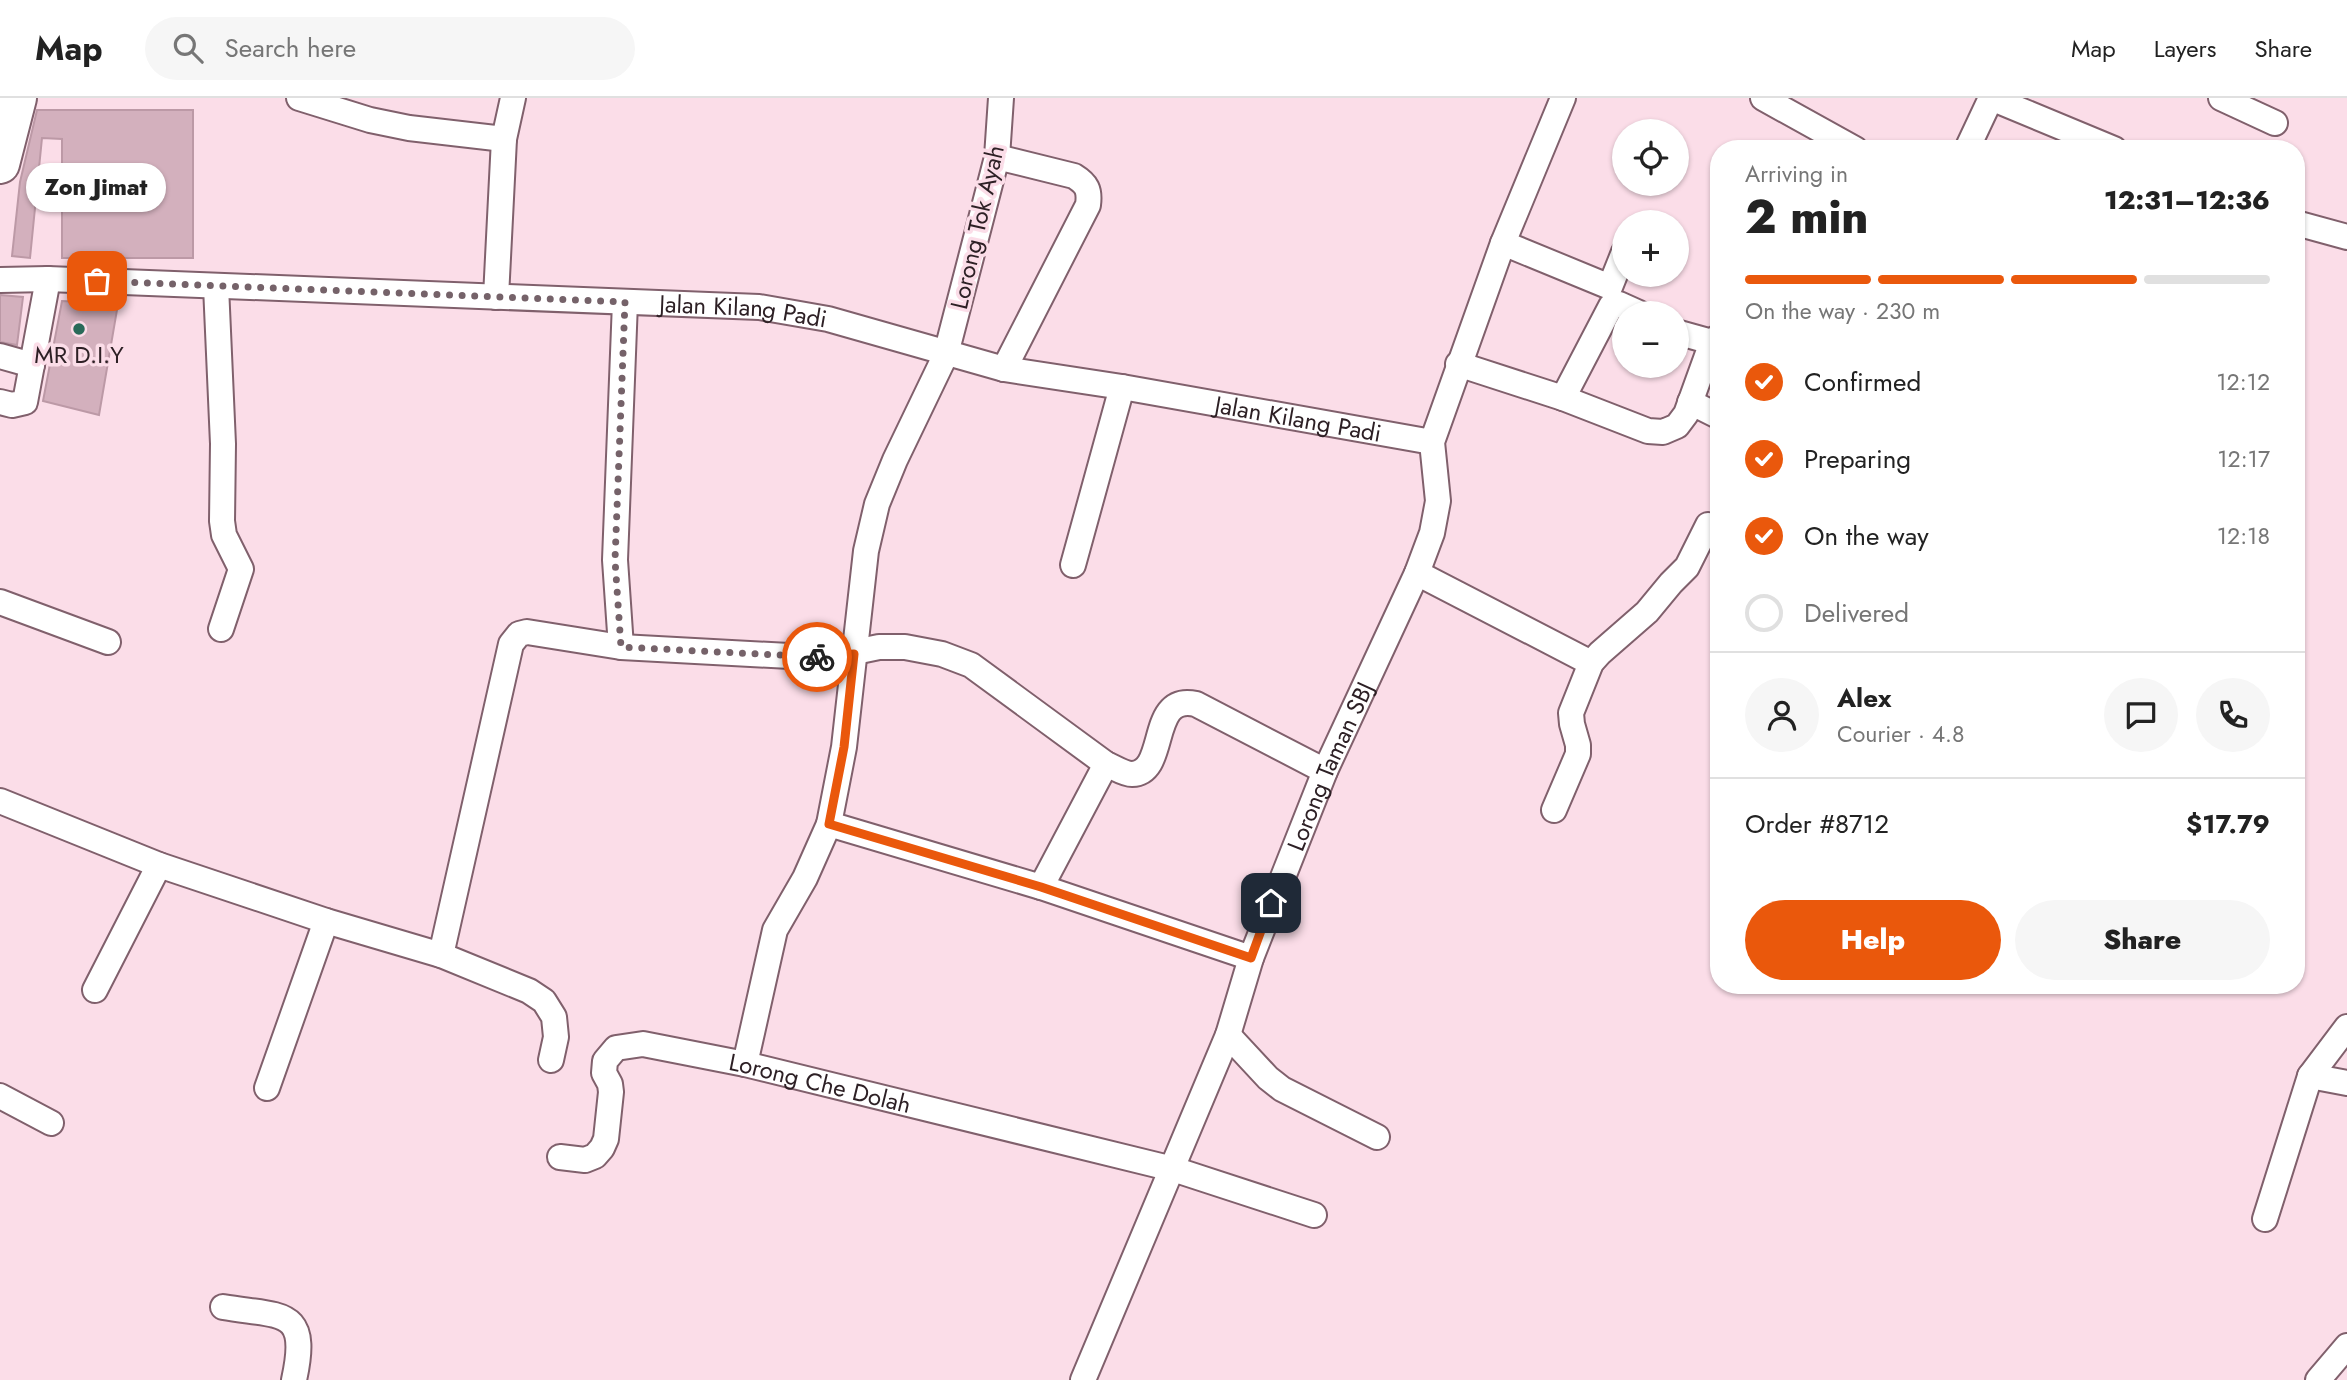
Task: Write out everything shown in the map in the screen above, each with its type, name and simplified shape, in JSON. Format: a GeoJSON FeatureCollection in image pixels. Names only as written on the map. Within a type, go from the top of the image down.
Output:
{"type":"FeatureCollection","features":[{"type":"Feature","properties":{"kind":"highway"},"geometry":{"type":"LineString","coordinates":[[0,164],[18,98]]}},
{"type":"Feature","properties":{"kind":"street"},"geometry":{"type":"LineString","coordinates":[[299,98],[370,120],[409,128],[504,139]]}},
{"type":"Feature","properties":{"kind":"street"},"geometry":{"type":"LineString","coordinates":[[496,297],[504,139],[513,98]]}},
{"type":"Feature","properties":{"kind":"street","name":"Lorong Tok Ayah"},"geometry":{"type":"LineString","coordinates":[[946,354],[997,157],[1001,98]]}},
{"type":"Feature","properties":{"kind":"street"},"geometry":{"type":"LineString","coordinates":[[1432,442],[1503,243],[1563,98]]}},
{"type":"Feature","properties":{"kind":"street"},"geometry":{"type":"LineString","coordinates":[[1763,98],[1839,140]]}},
{"type":"Feature","properties":{"kind":"street"},"geometry":{"type":"LineString","coordinates":[[1970,140],[1991,98],[2092,140]]}},
{"type":"Feature","properties":{"kind":"street"},"geometry":{"type":"LineString","coordinates":[[2221,98],[2275,123]]}},
{"type":"Feature","properties":{"kind":"street"},"geometry":{"type":"LineString","coordinates":[[997,157],[1074,176],[1085,182],[1090,193],[1088,205],[1004,369]]}},
{"type":"Feature","properties":{"kind":"street"},"geometry":{"type":"LineString","coordinates":[[2305,225],[2347,237]]}},
{"type":"Feature","properties":{"kind":"street"},"geometry":{"type":"LineString","coordinates":[[1503,243],[1610,286],[1612,281]]}},
{"type":"Feature","properties":{"kind":"street"},"geometry":{"type":"LineString","coordinates":[[0,402],[12,405],[25,402],[48,279]]}},
{"type":"Feature","properties":{"kind":"street","name":"Jalan Kilang Padi"},"geometry":{"type":"LineString","coordinates":[[0,280],[48,279],[758,307],[828,319],[1004,369],[1432,442]]}},
{"type":"Feature","properties":{"kind":"street"},"geometry":{"type":"LineString","coordinates":[[216,286],[223,444],[222,521],[224,535],[241,569],[221,629]]}},
{"type":"Feature","properties":{"kind":"street"},"geometry":{"type":"LineString","coordinates":[[621,647],[615,560],[625,302]]}},
{"type":"Feature","properties":{"kind":"street"},"geometry":{"type":"LineString","coordinates":[[1563,398],[1612,306]]}},
{"type":"Feature","properties":{"kind":"street"},"geometry":{"type":"LineString","coordinates":[[1689,334],[1710,338]]}},
{"type":"Feature","properties":{"kind":"street"},"geometry":{"type":"LineString","coordinates":[[1458,364],[1563,398],[1647,431],[1663,432],[1677,426],[1690,402],[1710,352]]}},
{"type":"Feature","properties":{"kind":"street"},"geometry":{"type":"LineString","coordinates":[[746,1064],[775,930],[805,878],[829,824],[844,747],[866,551],[877,504],[946,354]]}},
{"type":"Feature","properties":{"kind":"street"},"geometry":{"type":"LineString","coordinates":[[0,356],[32,365]]}},
{"type":"Feature","properties":{"kind":"street"},"geometry":{"type":"LineString","coordinates":[[1073,565],[1122,387]]}},
{"type":"Feature","properties":{"kind":"street"},"geometry":{"type":"LineString","coordinates":[[1690,402],[1710,412]]}},
{"type":"Feature","properties":{"kind":"street","name":"Lorong Taman SBJ"},"geometry":{"type":"LineString","coordinates":[[1083,1380],[1228,1035],[1251,958],[1325,771],[1417,573],[1432,533],[1438,501],[1432,442]]}},
{"type":"Feature","properties":{"kind":"street"},"geometry":{"type":"LineString","coordinates":[[1554,810],[1578,754],[1571,713],[1591,663],[1647,612],[1687,567],[1708,525]]}},
{"type":"Feature","properties":{"kind":"street"},"geometry":{"type":"LineString","coordinates":[[1417,573],[1591,663]]}},
{"type":"Feature","properties":{"kind":"street"},"geometry":{"type":"LineString","coordinates":[[0,602],[108,642]]}},
{"type":"Feature","properties":{"kind":"street"},"geometry":{"type":"LineString","coordinates":[[440,955],[511,644],[519,634],[527,632],[621,647],[827,658],[879,647],[905,647],[942,654],[971,665],[1106,764],[1129,774],[1142,771],[1149,763],[1168,713],[1175,705],[1186,701],[1325,771]]}},
{"type":"Feature","properties":{"kind":"street"},"geometry":{"type":"LineString","coordinates":[[1041,887],[1106,764]]}},
{"type":"Feature","properties":{"kind":"street"},"geometry":{"type":"LineString","coordinates":[[0,801],[159,865],[440,955],[528,991],[544,1001],[554,1017],[556,1037],[551,1060]]}},
{"type":"Feature","properties":{"kind":"street"},"geometry":{"type":"LineString","coordinates":[[829,824],[1041,887],[1251,958]]}},
{"type":"Feature","properties":{"kind":"street"},"geometry":{"type":"LineString","coordinates":[[95,990],[159,865]]}},
{"type":"Feature","properties":{"kind":"street"},"geometry":{"type":"LineString","coordinates":[[267,1088],[326,920]]}},
{"type":"Feature","properties":{"kind":"street"},"geometry":{"type":"LineString","coordinates":[[2265,1219],[2310,1076],[2347,1027]]}},
{"type":"Feature","properties":{"kind":"street"},"geometry":{"type":"LineString","coordinates":[[1228,1035],[1268,1078],[1282,1089],[1377,1137]]}},
{"type":"Feature","properties":{"kind":"street","name":"Lorong Che Dolah"},"geometry":{"type":"LineString","coordinates":[[560,1157],[586,1160],[594,1156],[604,1144],[611,1088],[603,1067],[616,1048],[643,1044],[746,1064],[1173,1169],[1314,1215]]}},
{"type":"Feature","properties":{"kind":"street"},"geometry":{"type":"LineString","coordinates":[[2310,1076],[2347,1083]]}},
{"type":"Feature","properties":{"kind":"street"},"geometry":{"type":"LineString","coordinates":[[0,1096],[51,1122]]}},
{"type":"Feature","properties":{"kind":"street"},"geometry":{"type":"LineString","coordinates":[[223,1307],[280,1317],[292,1323],[298,1331],[299,1346],[294,1380]]}},
{"type":"Feature","properties":{"kind":"street"},"geometry":{"type":"LineString","coordinates":[[2318,1380],[2347,1346]]}},
{"type":"Feature","properties":{"kind":"building"},"geometry":{"type":"Polygon","coordinates":[[[37,110],[193,110],[193,258],[62,258],[62,139],[42,138],[30,258],[12,256],[20,182],[37,110]]]}},
{"type":"Feature","properties":{"kind":"building"},"geometry":{"type":"Polygon","coordinates":[[[0,295],[23,297],[17,345],[0,342],[0,295]]]}},
{"type":"Feature","properties":{"kind":"building"},"geometry":{"type":"Polygon","coordinates":[[[62,301],[118,304],[99,415],[43,401],[62,301]]]}},
{"type":"Feature","properties":{"kind":"way so far"},"geometry":{"type":"LineString","coordinates":[[97,281],[625,302],[615,560],[621,647],[817,657]]}},
{"type":"Feature","properties":{"kind":"place","name":"Zon Jimat"},"geometry":{"type":"Point","coordinates":[97,281]}},
{"type":"Feature","properties":{"kind":"place","name":"MR D.I.Y"},"geometry":{"type":"Point","coordinates":[79,329]}},
{"type":"Feature","properties":{"kind":"route"},"geometry":{"type":"LineString","coordinates":[[817,657],[854,654],[844,747],[829,824],[1041,887],[1251,958],[1271,903]]}}]}
